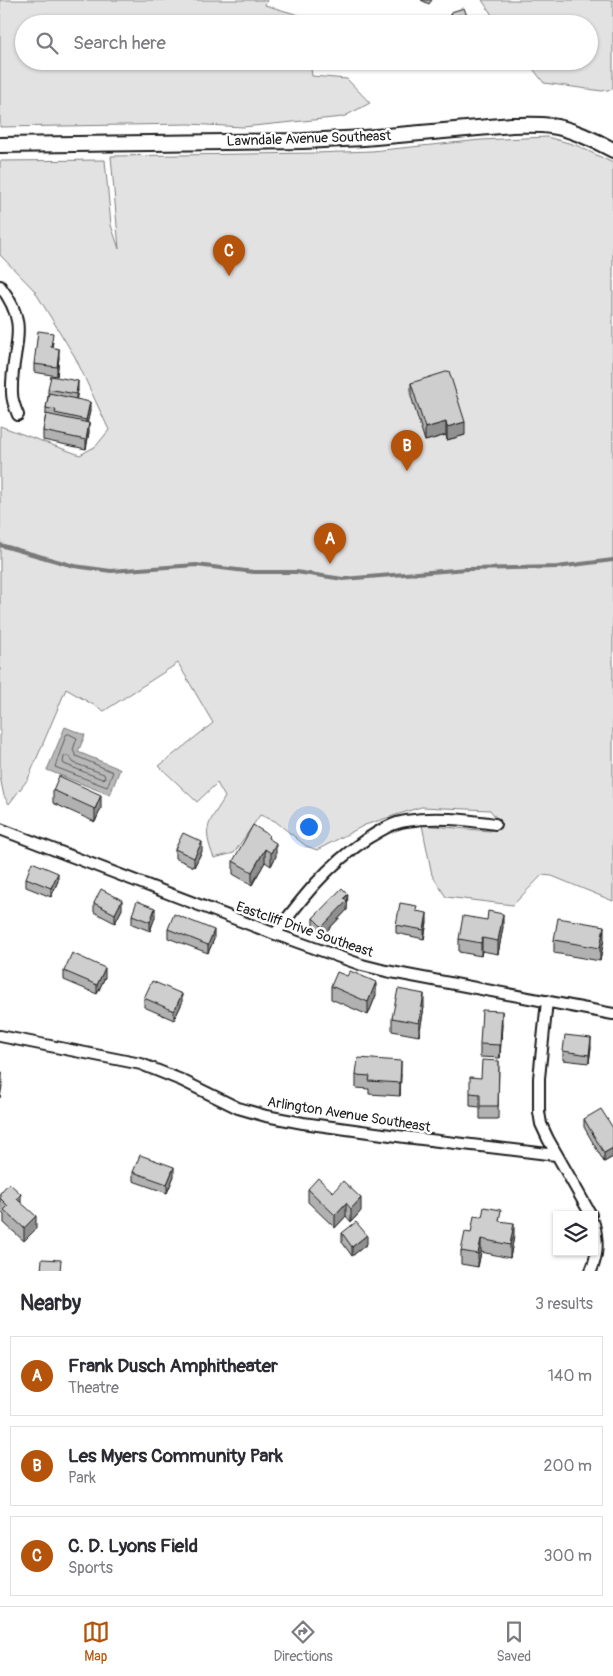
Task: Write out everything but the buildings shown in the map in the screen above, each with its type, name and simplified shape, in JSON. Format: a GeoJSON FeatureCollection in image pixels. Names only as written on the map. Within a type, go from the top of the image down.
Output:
{"type":"FeatureCollection","features":[{"type":"Feature","properties":{"kind":"street","name":"Lawndale Avenue Southeast"},"geometry":{"type":"LineString","coordinates":[[0,145],[303,141],[533,125],[554,126],[589,138],[613,150]]}},
{"type":"Feature","properties":{"kind":"street"},"geometry":{"type":"LineString","coordinates":[[0,286],[12,304],[18,324],[12,395],[18,415]]}},
{"type":"Feature","properties":{"kind":"street"},"geometry":{"type":"LineString","coordinates":[[274,934],[309,889],[326,871],[349,851],[390,825],[405,821],[441,818],[495,824]]}},
{"type":"Feature","properties":{"kind":"street","name":"Eastcliff Drive Southeast"},"geometry":{"type":"LineString","coordinates":[[0,829],[274,934],[362,965],[613,1014]]}},
{"type":"Feature","properties":{"kind":"street"},"geometry":{"type":"LineString","coordinates":[[547,1001],[539,1078],[541,1124],[588,1211]]}},
{"type":"Feature","properties":{"kind":"street","name":"Arlington Avenue Southeast"},"geometry":{"type":"LineString","coordinates":[[0,1036],[140,1064],[181,1080],[238,1108],[266,1116],[405,1137],[556,1155]]}},
{"type":"Feature","properties":{"kind":"street"},"geometry":{"type":"LineString","coordinates":[[591,1271],[596,1256]]}},
{"type":"Feature","properties":{"kind":"shaded area"},"geometry":{"type":"Polygon","coordinates":[[[0,0],[267,0],[265,5],[299,15],[15,15],[15,70],[311,70],[312,76],[347,79],[370,103],[343,117],[243,127],[189,124],[0,127],[0,0]]]}},
{"type":"Feature","properties":{"kind":"shaded area"},"geometry":{"type":"Polygon","coordinates":[[[482,0],[613,0],[613,89],[602,91],[544,83],[534,70],[598,70],[598,15],[492,15],[482,0]]]}},
{"type":"Feature","properties":{"kind":"shaded area"},"geometry":{"type":"Polygon","coordinates":[[[547,137],[576,145],[613,163],[613,901],[552,876],[542,875],[513,905],[446,897],[432,875],[422,825],[490,831],[501,824],[490,810],[421,807],[365,825],[317,850],[306,846],[275,821],[260,815],[234,853],[214,858],[208,839],[209,826],[225,797],[217,783],[197,802],[159,766],[213,723],[178,663],[104,711],[66,689],[28,779],[9,804],[4,796],[0,777],[0,426],[80,455],[96,446],[109,430],[75,357],[34,290],[0,255],[0,161],[105,160],[111,225],[119,249],[111,156],[372,151],[481,140],[547,137]]]}},
{"type":"Feature","properties":{"kind":"water"},"geometry":{"type":"Polygon","coordinates":[[[65,727],[85,735],[78,752],[120,769],[110,795],[47,770],[65,727]]]}},
{"type":"Feature","properties":{"kind":"waterway"},"geometry":{"type":"LineString","coordinates":[[0,545],[74,566],[111,571],[196,565],[254,572],[296,572],[343,579],[467,569],[557,567],[613,560]]}},
{"type":"Feature","properties":{"kind":"place","name":"C. D. Lyons Field"},"geometry":{"type":"Point","coordinates":[229,276]}},
{"type":"Feature","properties":{"kind":"place","name":"Les Myers Community Park"},"geometry":{"type":"Point","coordinates":[407,471]}},
{"type":"Feature","properties":{"kind":"place","name":"Frank Dusch Amphitheater"},"geometry":{"type":"Point","coordinates":[330,564]}}]}
